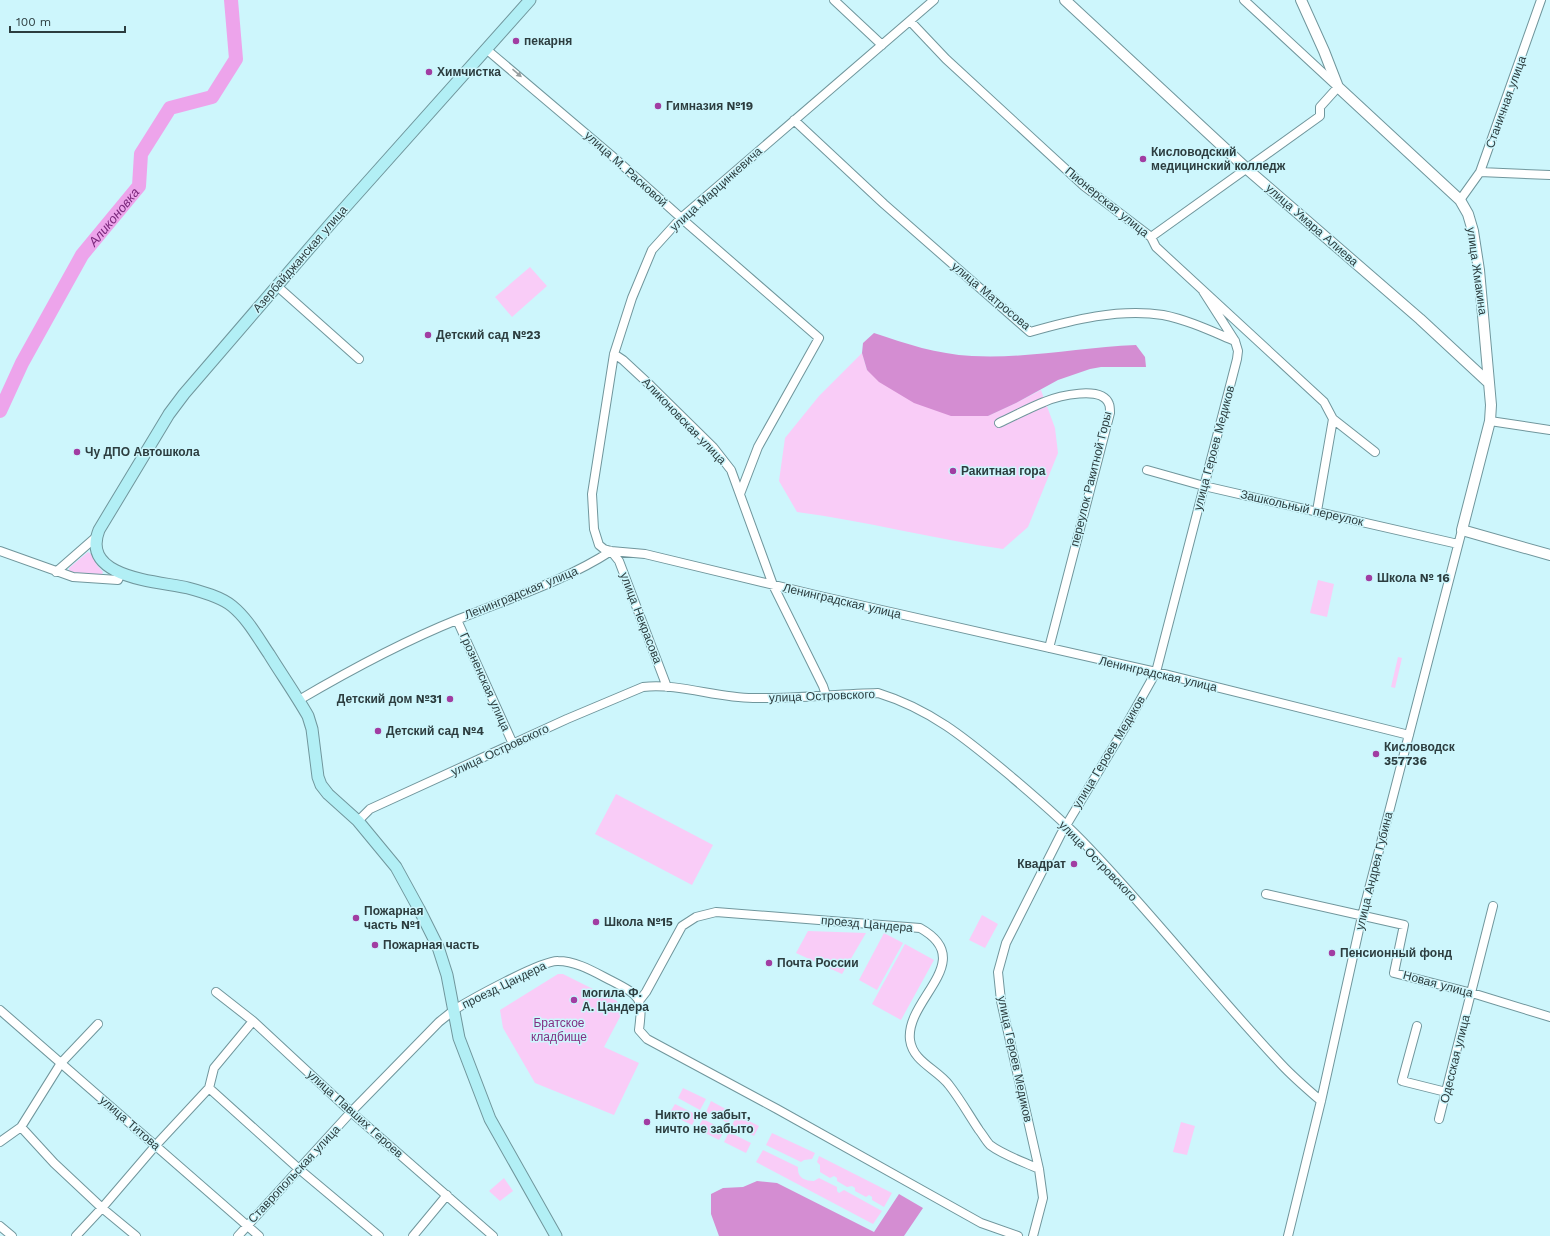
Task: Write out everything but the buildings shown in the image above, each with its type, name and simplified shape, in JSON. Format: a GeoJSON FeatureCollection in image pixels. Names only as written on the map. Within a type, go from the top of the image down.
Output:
{"type":"FeatureCollection","features":[{"type":"Feature","properties":{"kind":"main road","name":"Азербайджанская улица"},"geometry":{"type":"LineString","coordinates":[[96,537],[169,414],[196,379],[530,0]]}},
{"type":"Feature","properties":{"kind":"main road"},"geometry":{"type":"LineString","coordinates":[[96,537],[98,554],[104,563],[112,570],[208,594],[228,603],[240,614],[255,633],[308,716],[312,729],[318,777],[322,785],[328,794],[358,821],[396,867],[438,947],[447,975],[459,1038],[490,1119],[556,1236]]}},
{"type":"Feature","properties":{"kind":"street"},"geometry":{"type":"LineString","coordinates":[[834,0],[882,45]]}},
{"type":"Feature","properties":{"kind":"street","name":"улица Марцинкевича"},"geometry":{"type":"LineString","coordinates":[[611,551],[604,549],[599,545],[596,538],[592,520],[592,494],[614,354],[632,298],[652,250],[681,218],[934,0]]}},
{"type":"Feature","properties":{"kind":"street","name":"улица Умара Алиева"},"geometry":{"type":"LineString","coordinates":[[1065,0],[1247,169],[1420,319],[1489,383]]}},
{"type":"Feature","properties":{"kind":"street"},"geometry":{"type":"LineString","coordinates":[[1151,237],[1320,116],[1320,107],[1338,87],[1244,0]]}},
{"type":"Feature","properties":{"kind":"street","name":"улица Жмакина"},"geometry":{"type":"LineString","coordinates":[[1301,0],[1324,50],[1338,87],[1460,200],[1468,214],[1473,231],[1478,262],[1491,405],[1490,421],[1462,530]]}},
{"type":"Feature","properties":{"kind":"street","name":"Станичная улица"},"geometry":{"type":"LineString","coordinates":[[1460,200],[1480,172],[1542,0]]}},
{"type":"Feature","properties":{"kind":"street","name":"Пионерская улица"},"geometry":{"type":"LineString","coordinates":[[910,21],[946,59],[1084,186],[1151,237],[1156,248],[1272,352],[1324,402],[1333,419]]}},
{"type":"Feature","properties":{"kind":"street","name":"улица М. Расковой"},"geometry":{"type":"LineString","coordinates":[[486,49],[606,150],[681,218],[819,338],[758,448],[740,494]]}},
{"type":"Feature","properties":{"kind":"street","name":"улица Матросова"},"geometry":{"type":"LineString","coordinates":[[794,120],[884,204],[1030,332],[1078,318],[1133,313],[1162,315],[1190,322],[1235,342]]}},
{"type":"Feature","properties":{"kind":"street"},"geometry":{"type":"LineString","coordinates":[[1480,172],[1550,175]]}},
{"type":"Feature","properties":{"kind":"street"},"geometry":{"type":"LineString","coordinates":[[277,286],[359,359]]}},
{"type":"Feature","properties":{"kind":"street","name":"улица Героев Медиков"},"geometry":{"type":"LineString","coordinates":[[1033,1236],[1043,1198],[1039,1169],[1001,1001],[998,972],[1006,943],[1065,825],[1124,729],[1156,672],[1237,359],[1238,350],[1235,342],[1203,291]]}},
{"type":"Feature","properties":{"kind":"street","name":"Аликоновская улица"},"geometry":{"type":"LineString","coordinates":[[614,354],[623,360],[651,386],[713,447],[731,470],[773,585],[823,686],[826,695]]}},
{"type":"Feature","properties":{"kind":"street","name":"переулок Ракитной Горы"},"geometry":{"type":"LineString","coordinates":[[1000,423],[1045,401],[1079,393],[1090,392],[1098,394],[1105,397],[1109,404],[1110,413],[1049,648]]}},
{"type":"Feature","properties":{"kind":"street"},"geometry":{"type":"LineString","coordinates":[[1317,511],[1333,419],[1375,452]]}},
{"type":"Feature","properties":{"kind":"street"},"geometry":{"type":"LineString","coordinates":[[1490,421],[1550,430]]}},
{"type":"Feature","properties":{"kind":"street","name":"Зашкольный переулок"},"geometry":{"type":"LineString","coordinates":[[1147,470],[1204,486],[1458,544]]}},
{"type":"Feature","properties":{"kind":"street"},"geometry":{"type":"LineString","coordinates":[[1462,530],[1550,555]]}},
{"type":"Feature","properties":{"kind":"street","name":"улица Андрея Губина"},"geometry":{"type":"LineString","coordinates":[[1288,1236],[1321,1101],[1362,916],[1462,530]]}},
{"type":"Feature","properties":{"kind":"street"},"geometry":{"type":"LineString","coordinates":[[56,572],[96,537]]}},
{"type":"Feature","properties":{"kind":"street"},"geometry":{"type":"LineString","coordinates":[[0,551],[73,577],[118,580],[120,573]]}},
{"type":"Feature","properties":{"kind":"street","name":"Ленинградская улица"},"geometry":{"type":"LineString","coordinates":[[299,700],[411,641],[457,620],[552,582],[594,562],[611,551],[645,554],[773,585],[1156,672],[1409,735]]}},
{"type":"Feature","properties":{"kind":"street","name":"улица Некрасова"},"geometry":{"type":"LineString","coordinates":[[611,551],[619,561],[667,687]]}},
{"type":"Feature","properties":{"kind":"street","name":"Грозненская улица"},"geometry":{"type":"LineString","coordinates":[[457,620],[513,744]]}},
{"type":"Feature","properties":{"kind":"street","name":"улица Островского"},"geometry":{"type":"LineString","coordinates":[[358,821],[370,809],[459,770],[513,744],[643,688],[656,686],[667,687],[718,696],[752,698],[878,693],[915,707],[946,725],[970,742],[1025,788],[1087,846],[1281,1064],[1321,1101]]}},
{"type":"Feature","properties":{"kind":"street","name":"Новая улица"},"geometry":{"type":"LineString","coordinates":[[1266,894],[1404,925],[1394,973],[1550,1015]]}},
{"type":"Feature","properties":{"kind":"street","name":"Одесская улица"},"geometry":{"type":"LineString","coordinates":[[1440,1118],[1493,906]]}},
{"type":"Feature","properties":{"kind":"street","name":"проезд Цандера"},"geometry":{"type":"LineString","coordinates":[[453,1010],[545,963],[557,960],[583,967],[625,988],[637,996],[639,1001],[646,992],[682,926],[696,917],[716,912],[920,928],[941,945],[943,956],[941,970],[912,1020],[910,1040],[916,1056],[948,1084],[989,1144],[1039,1169]]}},
{"type":"Feature","properties":{"kind":"street","name":"улица Павших Героев"},"geometry":{"type":"LineString","coordinates":[[216,992],[253,1021],[351,1112],[493,1236]]}},
{"type":"Feature","properties":{"kind":"street"},"geometry":{"type":"LineString","coordinates":[[639,1001],[641,1005],[639,1030],[647,1039],[777,1109],[981,1223],[1018,1236]]}},
{"type":"Feature","properties":{"kind":"street","name":"улица Титова"},"geometry":{"type":"LineString","coordinates":[[0,1010],[259,1236]]}},
{"type":"Feature","properties":{"kind":"street","name":"Ставропольская улица"},"geometry":{"type":"LineString","coordinates":[[238,1236],[351,1112],[439,1022],[453,1010]]}},
{"type":"Feature","properties":{"kind":"street"},"geometry":{"type":"LineString","coordinates":[[76,1236],[156,1145],[209,1088],[214,1068],[253,1021]]}},
{"type":"Feature","properties":{"kind":"street"},"geometry":{"type":"LineString","coordinates":[[0,1142],[21,1127],[61,1063],[98,1024]]}},
{"type":"Feature","properties":{"kind":"street"},"geometry":{"type":"LineString","coordinates":[[1417,1026],[1402,1081],[1446,1092]]}},
{"type":"Feature","properties":{"kind":"street"},"geometry":{"type":"LineString","coordinates":[[209,1088],[299,1169],[380,1236]]}},
{"type":"Feature","properties":{"kind":"street"},"geometry":{"type":"LineString","coordinates":[[21,1127],[54,1163],[102,1208],[136,1236]]}},
{"type":"Feature","properties":{"kind":"street"},"geometry":{"type":"LineString","coordinates":[[413,1236],[447,1195]]}},
{"type":"Feature","properties":{"kind":"street"},"geometry":{"type":"LineString","coordinates":[[0,1226],[12,1236]]}},
{"type":"Feature","properties":{"kind":"green space"},"geometry":{"type":"Polygon","coordinates":[[[530,267],[547,286],[512,317],[495,297],[530,267]]]}},
{"type":"Feature","properties":{"kind":"green space"},"geometry":{"type":"Polygon","coordinates":[[[862,353],[867,370],[988,416],[1041,390],[1055,428],[1058,453],[1028,527],[1003,549],[849,520],[797,512],[779,481],[785,438],[819,396],[862,353]]]}},
{"type":"Feature","properties":{"kind":"green space"},"geometry":{"type":"Polygon","coordinates":[[[88,552],[93,555],[97,565],[103,572],[102,575],[69,572],[69,568],[88,552]]]}},
{"type":"Feature","properties":{"kind":"green space"},"geometry":{"type":"Polygon","coordinates":[[[1318,580],[1334,584],[1327,617],[1310,613],[1318,580]]]}},
{"type":"Feature","properties":{"kind":"green space"},"geometry":{"type":"Polygon","coordinates":[[[1398,657],[1402,658],[1395,688],[1391,687],[1398,657]]]}},
{"type":"Feature","properties":{"kind":"green space"},"geometry":{"type":"Polygon","coordinates":[[[616,794],[713,845],[692,885],[595,834],[616,794]]]}},
{"type":"Feature","properties":{"kind":"green space"},"geometry":{"type":"Polygon","coordinates":[[[982,915],[998,924],[985,948],[969,940],[982,915]]]}},
{"type":"Feature","properties":{"kind":"green space"},"geometry":{"type":"Polygon","coordinates":[[[808,931],[866,933],[842,974],[796,953],[808,931]]]}},
{"type":"Feature","properties":{"kind":"green space"},"geometry":{"type":"Polygon","coordinates":[[[884,933],[903,943],[877,990],[859,980],[884,933]]]}},
{"type":"Feature","properties":{"kind":"green space"},"geometry":{"type":"Polygon","coordinates":[[[905,944],[934,960],[901,1020],[872,1004],[905,944]]]}},
{"type":"Feature","properties":{"kind":"green space","name":"Братское кладбище"},"geometry":{"type":"Polygon","coordinates":[[[558,974],[563,974],[617,1001],[621,1015],[604,1047],[639,1063],[614,1115],[535,1083],[503,1028],[500,1010],[558,974]]]}},
{"type":"Feature","properties":{"kind":"green space"},"geometry":{"type":"Polygon","coordinates":[[[683,1088],[706,1099],[700,1110],[678,1098],[683,1088]]]}},
{"type":"Feature","properties":{"kind":"green space"},"geometry":{"type":"Polygon","coordinates":[[[711,1101],[733,1113],[728,1123],[706,1112],[711,1101]]]}},
{"type":"Feature","properties":{"kind":"green space"},"geometry":{"type":"Polygon","coordinates":[[[675,1104],[697,1115],[692,1125],[669,1114],[675,1104]]]}},
{"type":"Feature","properties":{"kind":"green space"},"geometry":{"type":"Polygon","coordinates":[[[737,1115],[759,1126],[754,1136],[732,1125],[737,1115]]]}},
{"type":"Feature","properties":{"kind":"green space"},"geometry":{"type":"Polygon","coordinates":[[[703,1119],[725,1130],[719,1140],[697,1129],[703,1119]]]}},
{"type":"Feature","properties":{"kind":"green space"},"geometry":{"type":"Polygon","coordinates":[[[1181,1122],[1195,1126],[1187,1155],[1173,1152],[1181,1122]]]}},
{"type":"Feature","properties":{"kind":"green space"},"geometry":{"type":"Polygon","coordinates":[[[729,1132],[751,1143],[746,1153],[724,1142],[729,1132]]]}},
{"type":"Feature","properties":{"kind":"green space"},"geometry":{"type":"Polygon","coordinates":[[[772,1133],[815,1153],[812,1159],[801,1162],[766,1145],[772,1133]]]}},
{"type":"Feature","properties":{"kind":"green space"},"geometry":{"type":"Polygon","coordinates":[[[763,1150],[798,1167],[799,1174],[802,1178],[814,1181],[819,1178],[837,1187],[837,1191],[839,1193],[844,1190],[882,1211],[873,1224],[756,1162],[763,1150]]]}},
{"type":"Feature","properties":{"kind":"green space"},"geometry":{"type":"Polygon","coordinates":[[[819,1156],[892,1193],[884,1207],[872,1200],[872,1197],[869,1195],[866,1197],[855,1191],[855,1188],[852,1186],[847,1187],[837,1181],[837,1178],[834,1176],[830,1178],[820,1172],[820,1165],[817,1162],[819,1156]]]}},
{"type":"Feature","properties":{"kind":"green space"},"geometry":{"type":"Polygon","coordinates":[[[504,1178],[513,1191],[500,1201],[489,1191],[504,1178]]]}},
{"type":"Feature","properties":{"kind":"shaded area"},"geometry":{"type":"Polygon","coordinates":[[[874,333],[934,351],[972,356],[1013,356],[1136,345],[1145,357],[1146,367],[1101,367],[1090,369],[1058,380],[1016,403],[988,416],[951,416],[914,403],[879,382],[867,370],[862,353],[863,343],[874,333]]]}},
{"type":"Feature","properties":{"kind":"shaded area"},"geometry":{"type":"Polygon","coordinates":[[[757,1181],[777,1183],[874,1232],[899,1194],[923,1208],[904,1236],[719,1236],[711,1214],[711,1194],[723,1188],[743,1187],[757,1181]]]}},
{"type":"Feature","properties":{"kind":"waterway","name":"Аликоновка"},"geometry":{"type":"LineString","coordinates":[[0,411],[22,363],[82,255],[139,186],[141,154],[170,108],[212,97],[236,59],[231,0]]}},
{"type":"Feature","properties":{"kind":"place","name":"пекарня"},"geometry":{"type":"Point","coordinates":[516,41]}},
{"type":"Feature","properties":{"kind":"place","name":"Химчистка"},"geometry":{"type":"Point","coordinates":[429,72]}},
{"type":"Feature","properties":{"kind":"place","name":"Гимназия №19"},"geometry":{"type":"Point","coordinates":[658,106]}},
{"type":"Feature","properties":{"kind":"place","name":"Кисловодский медицинский колледж"},"geometry":{"type":"Point","coordinates":[1143,159]}},
{"type":"Feature","properties":{"kind":"place","name":"Детский сад №23"},"geometry":{"type":"Point","coordinates":[428,335]}},
{"type":"Feature","properties":{"kind":"place","name":"Чу ДПО Автошкола"},"geometry":{"type":"Point","coordinates":[77,452]}},
{"type":"Feature","properties":{"kind":"place","name":"Ракитная гора"},"geometry":{"type":"Point","coordinates":[953,471]}},
{"type":"Feature","properties":{"kind":"place","name":"Школа № 16"},"geometry":{"type":"Point","coordinates":[1369,578]}},
{"type":"Feature","properties":{"kind":"place","name":"Детский дом №31"},"geometry":{"type":"Point","coordinates":[450,699]}},
{"type":"Feature","properties":{"kind":"place","name":"Детский сад №4"},"geometry":{"type":"Point","coordinates":[378,731]}},
{"type":"Feature","properties":{"kind":"place","name":"Кисловодск 357736"},"geometry":{"type":"Point","coordinates":[1376,754]}},
{"type":"Feature","properties":{"kind":"place","name":"Квадрат"},"geometry":{"type":"Point","coordinates":[1074,864]}},
{"type":"Feature","properties":{"kind":"place","name":"Пожарная часть №1"},"geometry":{"type":"Point","coordinates":[356,918]}},
{"type":"Feature","properties":{"kind":"place","name":"Школа №15"},"geometry":{"type":"Point","coordinates":[596,922]}},
{"type":"Feature","properties":{"kind":"place","name":"Пожарная часть"},"geometry":{"type":"Point","coordinates":[375,945]}},
{"type":"Feature","properties":{"kind":"place","name":"Пенсионный фонд"},"geometry":{"type":"Point","coordinates":[1332,953]}},
{"type":"Feature","properties":{"kind":"place","name":"Почта России"},"geometry":{"type":"Point","coordinates":[769,963]}},
{"type":"Feature","properties":{"kind":"place","name":"могила Ф. А. Цандера"},"geometry":{"type":"Point","coordinates":[574,1000]}},
{"type":"Feature","properties":{"kind":"place","name":"Никто не забыт, ничто не забыто"},"geometry":{"type":"Point","coordinates":[647,1122]}}]}
